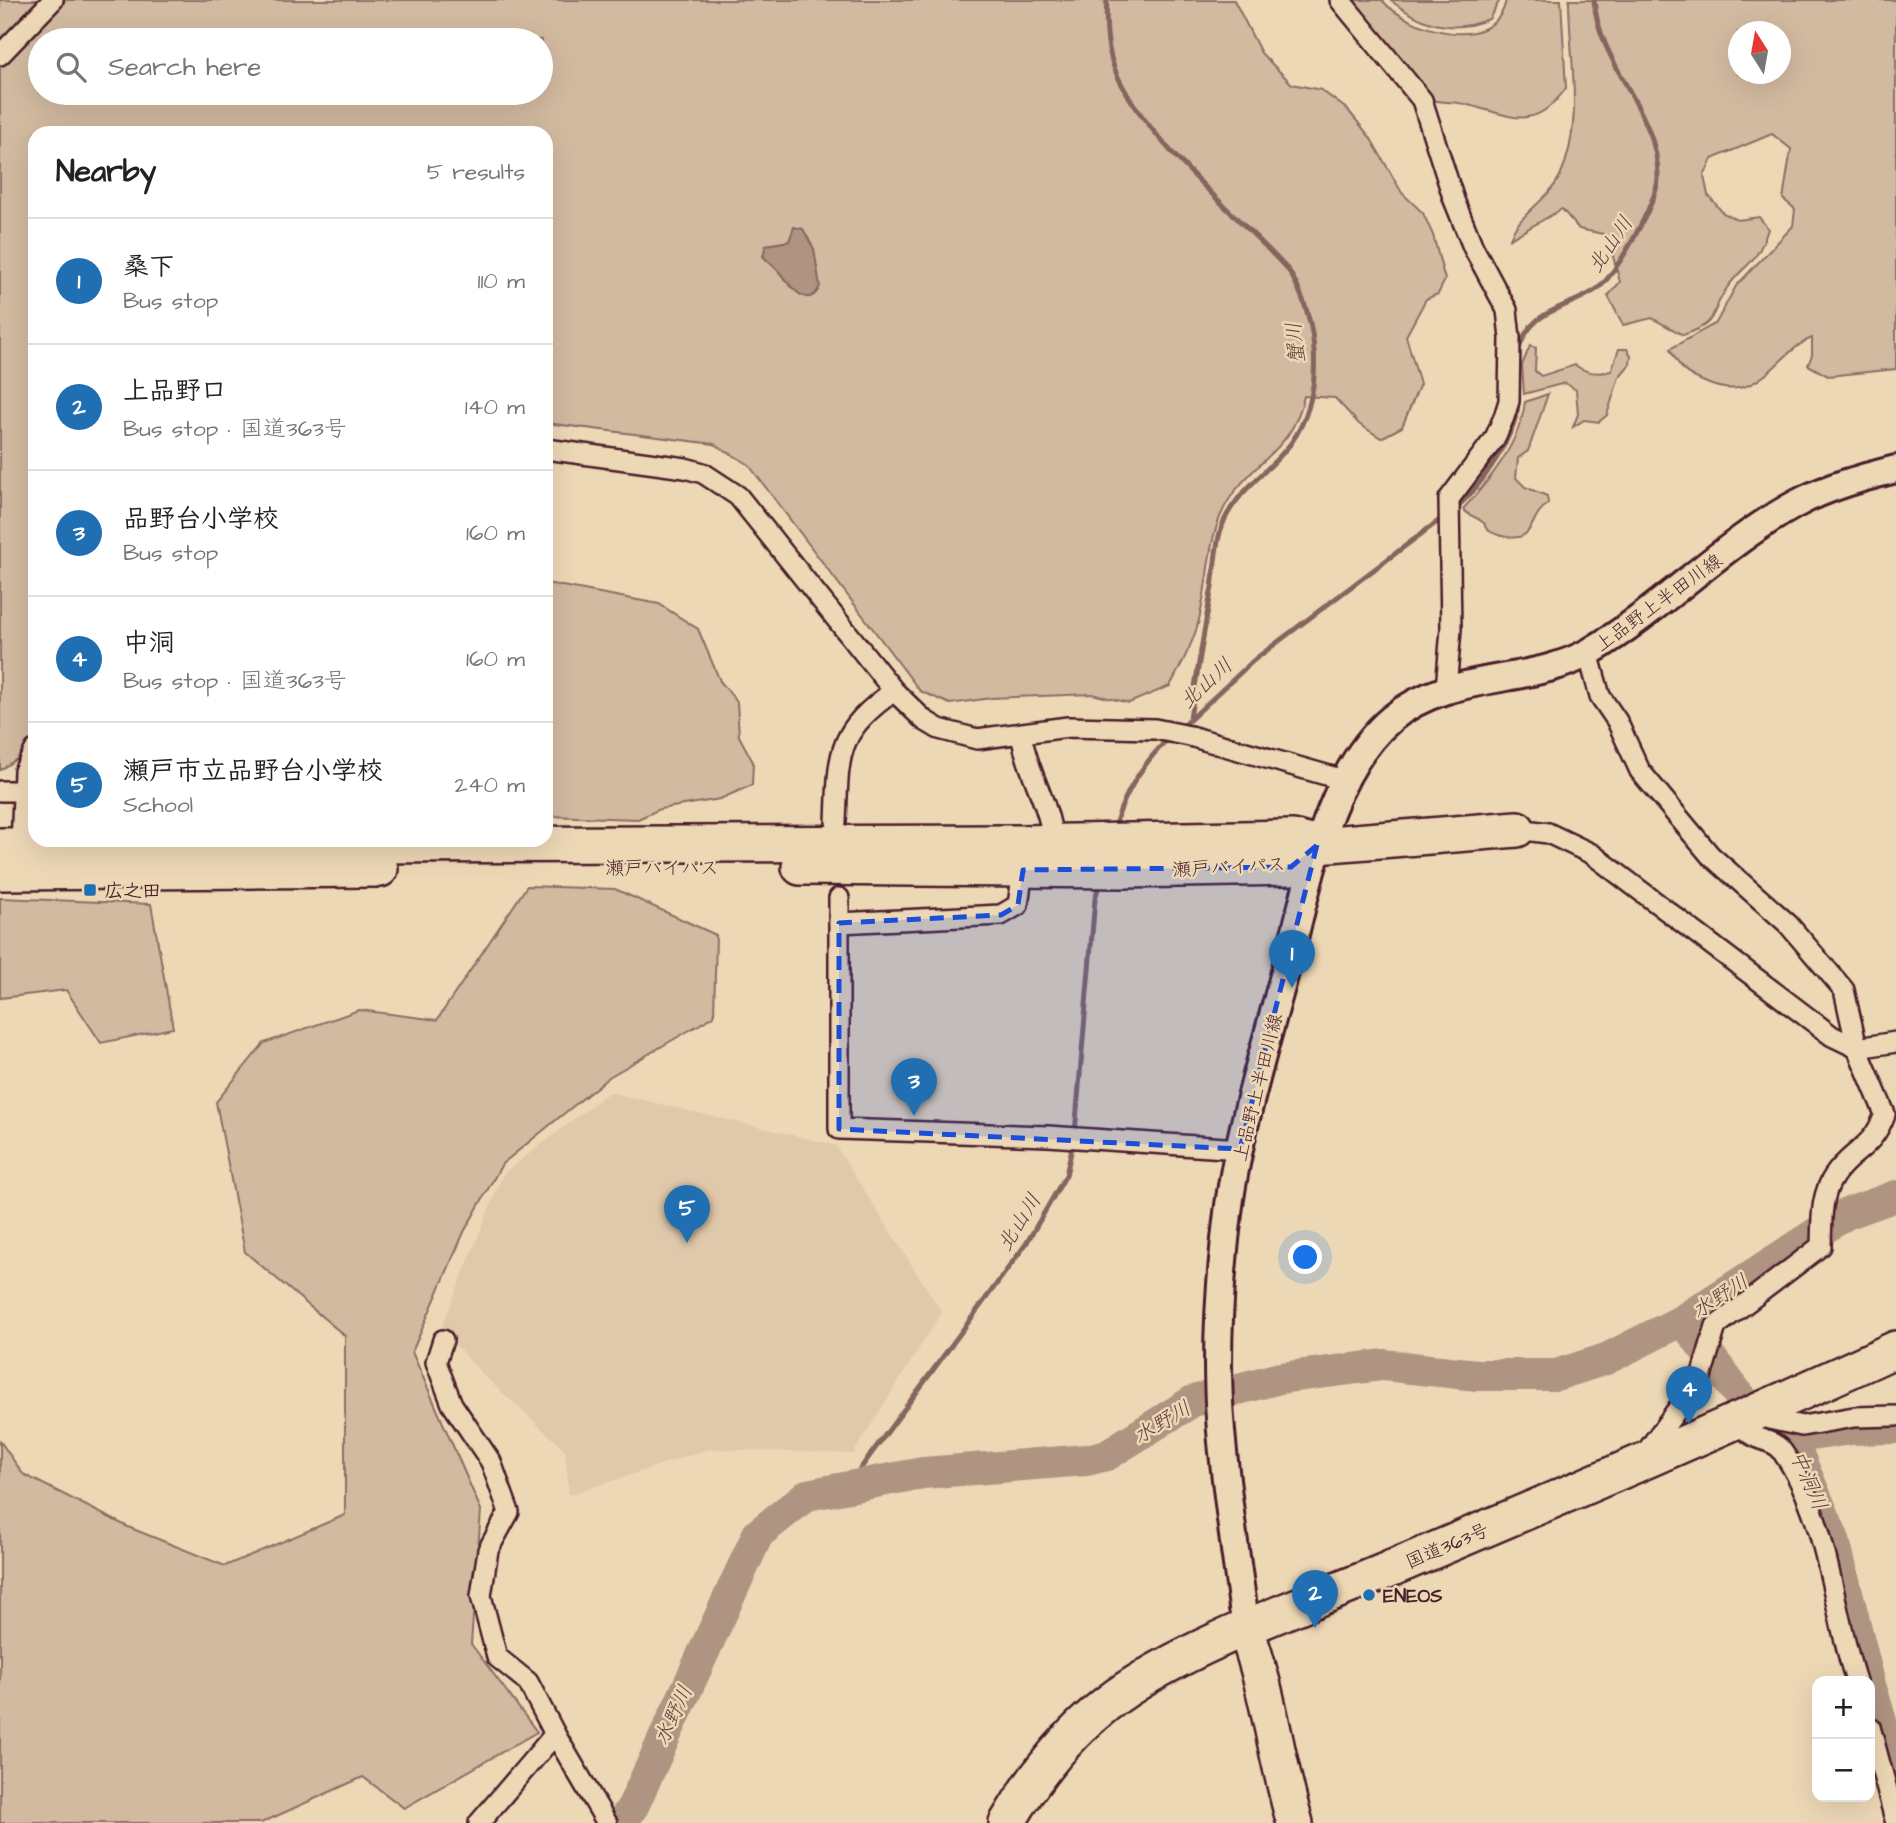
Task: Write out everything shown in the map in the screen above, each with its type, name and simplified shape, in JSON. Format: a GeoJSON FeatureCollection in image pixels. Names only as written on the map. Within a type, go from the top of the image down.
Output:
{"type":"FeatureCollection","features":[{"type":"Feature","properties":{"kind":"highway","name":"瀬戸バイパス"},"geometry":{"type":"LineString","coordinates":[[7,855],[1023,870],[1082,855],[1128,855],[1293,838],[1317,845],[1517,830]]}},
{"type":"Feature","properties":{"kind":"highway","name":"瀬戸バイパス"},"geometry":{"type":"LineString","coordinates":[[7,855],[1053,841],[1082,855]]}},
{"type":"Feature","properties":{"kind":"highway","name":"国道363号"},"geometry":{"type":"LineString","coordinates":[[1007,1823],[1051,1755],[1091,1717],[1155,1673],[1246,1630],[1637,1465],[1896,1349]]}},
{"type":"Feature","properties":{"kind":"highway"},"geometry":{"type":"LineString","coordinates":[[1246,1630],[1243,1675],[1272,1823]]}},
{"type":"Feature","properties":{"kind":"highway"},"geometry":{"type":"LineString","coordinates":[[1246,1630],[1261,1670],[1275,1748],[1295,1823]]}},
{"type":"Feature","properties":{"kind":"street"},"geometry":{"type":"LineString","coordinates":[[0,55],[53,0]]}},
{"type":"Feature","properties":{"kind":"street"},"geometry":{"type":"LineString","coordinates":[[1340,0],[1422,100],[1454,200],[1473,247],[1507,310],[1510,338],[1509,401],[1504,418],[1494,438],[1449,499],[1451,629],[1446,690]]}},
{"type":"Feature","properties":{"kind":"street"},"geometry":{"type":"LineString","coordinates":[[553,450],[685,468],[703,473],[721,484],[752,512],[894,691],[924,720],[957,736],[977,739],[1068,726],[1154,729],[1190,736],[1346,781]]}},
{"type":"Feature","properties":{"kind":"street","name":"上品野上半田川線"},"geometry":{"type":"LineString","coordinates":[[1246,1630],[1220,1417],[1222,1283],[1227,1221],[1240,1149],[1317,845],[1346,781],[1374,734],[1413,702],[1446,690],[1545,667],[1588,653],[1750,533],[1795,504],[1846,482],[1896,469]]}},
{"type":"Feature","properties":{"kind":"street"},"geometry":{"type":"LineString","coordinates":[[1588,653],[1600,696],[1617,721],[1640,771],[1705,850],[1788,923],[1844,990],[1857,1048],[1885,1114],[1877,1134],[1834,1176],[1824,1199],[1821,1246],[1716,1326],[1709,1341],[1701,1377],[1637,1465]]}},
{"type":"Feature","properties":{"kind":"street"},"geometry":{"type":"LineString","coordinates":[[836,822],[842,747],[861,717],[894,691]]}},
{"type":"Feature","properties":{"kind":"street"},"geometry":{"type":"LineString","coordinates":[[1021,734],[1025,761],[1051,817],[1053,841]]}},
{"type":"Feature","properties":{"kind":"street"},"geometry":{"type":"LineString","coordinates":[[7,855],[23,791],[24,771],[28,763]]}},
{"type":"Feature","properties":{"kind":"street"},"geometry":{"type":"LineString","coordinates":[[0,791],[23,791]]}},
{"type":"Feature","properties":{"kind":"street"},"geometry":{"type":"LineString","coordinates":[[1517,830],[1548,833],[1592,854],[1832,1036],[1857,1048],[1896,1042]]}},
{"type":"Feature","properties":{"kind":"street"},"geometry":{"type":"LineString","coordinates":[[839,923],[1001,915],[1018,905],[1023,870]]}},
{"type":"Feature","properties":{"kind":"street"},"geometry":{"type":"LineString","coordinates":[[839,898],[839,1129],[1048,1136],[1240,1149]]}},
{"type":"Feature","properties":{"kind":"street"},"geometry":{"type":"LineString","coordinates":[[443,1339],[436,1362],[452,1404],[491,1462],[509,1512],[488,1550],[481,1596],[497,1657],[528,1682],[592,1801],[607,1823]]}},
{"type":"Feature","properties":{"kind":"street"},"geometry":{"type":"LineString","coordinates":[[1854,1676],[1843,1640],[1827,1558],[1804,1487],[1780,1447],[1749,1433],[1751,1415],[1802,1426],[1854,1417],[1896,1416]]}},
{"type":"Feature","properties":{"kind":"street"},"geometry":{"type":"LineString","coordinates":[[479,1823],[555,1734]]}},
{"type":"Feature","properties":{"kind":"street"},"geometry":{"type":"LineString","coordinates":[[1873,1739],[1896,1823]]}},
{"type":"Feature","properties":{"kind":"highlighted area"},"geometry":{"type":"Polygon","coordinates":[[[1317,845],[1240,1149],[839,1129],[839,923],[1001,915],[1018,905],[1023,870],[1291,867],[1317,845]]]}},
{"type":"Feature","properties":{"kind":"shaded area"},"geometry":{"type":"Polygon","coordinates":[[[0,0],[48,0],[0,49],[0,0]]]}},
{"type":"Feature","properties":{"kind":"shaded area"},"geometry":{"type":"Polygon","coordinates":[[[59,0],[1234,0],[1261,53],[1292,84],[1321,90],[1348,110],[1370,137],[1402,193],[1423,213],[1433,235],[1445,280],[1438,294],[1426,299],[1406,336],[1420,384],[1402,427],[1381,438],[1359,424],[1335,398],[1304,396],[1291,430],[1240,484],[1222,512],[1212,544],[1195,635],[1170,686],[1129,703],[1092,694],[991,698],[950,704],[920,691],[748,464],[714,444],[553,424],[553,126],[28,126],[28,744],[18,758],[0,770],[0,59],[28,31],[28,105],[553,105],[553,28],[31,28],[59,0]]]}},
{"type":"Feature","properties":{"kind":"shaded area"},"geometry":{"type":"Polygon","coordinates":[[[1347,0],[1382,0],[1411,21],[1450,33],[1469,33],[1486,28],[1499,17],[1506,0],[1561,0],[1566,88],[1554,103],[1542,112],[1520,117],[1464,104],[1426,99],[1347,0]]]}},
{"type":"Feature","properties":{"kind":"shaded area"},"geometry":{"type":"Polygon","coordinates":[[[1390,0],[1500,0],[1489,19],[1475,24],[1449,26],[1425,21],[1390,0]]]}},
{"type":"Feature","properties":{"kind":"shaded area"},"geometry":{"type":"Polygon","coordinates":[[[1569,0],[1896,0],[1896,369],[1828,376],[1808,365],[1812,355],[1812,338],[1799,345],[1755,382],[1742,387],[1727,388],[1689,375],[1681,368],[1670,349],[1716,323],[1736,286],[1793,226],[1795,209],[1783,199],[1791,149],[1772,134],[1712,159],[1704,176],[1708,195],[1723,213],[1738,220],[1759,217],[1768,229],[1759,251],[1727,288],[1709,322],[1683,335],[1652,318],[1623,325],[1608,296],[1620,282],[1609,242],[1603,234],[1579,229],[1562,209],[1510,239],[1520,222],[1555,185],[1560,176],[1572,134],[1574,90],[1569,0]]]}},
{"type":"Feature","properties":{"kind":"shaded area"},"geometry":{"type":"Polygon","coordinates":[[[794,227],[803,229],[814,249],[820,286],[810,297],[804,297],[793,289],[763,256],[766,245],[789,241],[794,227]]]}},
{"type":"Feature","properties":{"kind":"shaded area"},"geometry":{"type":"Polygon","coordinates":[[[1530,346],[1536,348],[1535,371],[1541,376],[1575,365],[1592,372],[1611,371],[1619,349],[1627,349],[1631,356],[1630,364],[1619,377],[1607,415],[1599,422],[1584,420],[1573,427],[1578,414],[1576,390],[1565,383],[1524,394],[1522,365],[1530,346]]]}},
{"type":"Feature","properties":{"kind":"shaded area"},"geometry":{"type":"Polygon","coordinates":[[[1548,394],[1528,451],[1518,458],[1516,478],[1525,487],[1547,496],[1548,504],[1539,512],[1525,534],[1506,537],[1496,534],[1463,509],[1502,460],[1517,432],[1525,402],[1548,394]]]}},
{"type":"Feature","properties":{"kind":"shaded area"},"geometry":{"type":"Polygon","coordinates":[[[553,584],[659,604],[698,629],[720,681],[737,702],[739,736],[753,762],[752,785],[720,799],[660,809],[638,819],[553,816],[553,584]]]}},
{"type":"Feature","properties":{"kind":"shaded area"},"geometry":{"type":"Polygon","coordinates":[[[527,886],[615,889],[716,935],[714,1016],[609,1077],[502,1164],[464,1232],[412,1352],[481,1510],[471,1644],[537,1732],[404,1808],[363,1777],[261,1823],[0,1823],[0,1441],[23,1474],[128,1527],[225,1566],[345,1515],[345,1336],[245,1252],[216,1102],[264,1043],[359,1010],[437,1020],[527,886]]]}},
{"type":"Feature","properties":{"kind":"shaded area"},"geometry":{"type":"Polygon","coordinates":[[[0,898],[151,904],[173,1028],[101,1043],[66,990],[0,998],[0,898]]]}},
{"type":"Feature","properties":{"kind":"shaded area"},"geometry":{"type":"Polygon","coordinates":[[[609,1092],[835,1145],[942,1312],[853,1454],[709,1449],[569,1495],[565,1450],[484,1376],[441,1329],[503,1174],[609,1092]]]}},
{"type":"Feature","properties":{"kind":"waterway","name":"蟹川"},"geometry":{"type":"LineString","coordinates":[[1107,0],[1109,50],[1119,79],[1134,104],[1152,129],[1197,179],[1289,271],[1307,312],[1312,334],[1314,380],[1302,423],[1282,454],[1234,504],[1221,529],[1190,718]]}},
{"type":"Feature","properties":{"kind":"waterway","name":"北山川"},"geometry":{"type":"LineString","coordinates":[[1518,353],[1523,338],[1540,318],[1585,296],[1605,282],[1634,237],[1656,189],[1656,154],[1649,131],[1606,46],[1598,24],[1594,0]]}},
{"type":"Feature","properties":{"kind":"waterway","name":"北山川"},"geometry":{"type":"LineString","coordinates":[[1453,510],[1474,489],[1496,459],[1512,427],[1518,398]]}},
{"type":"Feature","properties":{"kind":"waterway","name":"北山川"},"geometry":{"type":"LineString","coordinates":[[1180,729],[1254,660],[1445,516]]}},
{"type":"Feature","properties":{"kind":"waterway","name":"北山川"},"geometry":{"type":"LineString","coordinates":[[1114,829],[1123,803],[1136,779],[1151,757],[1170,737]]}},
{"type":"Feature","properties":{"kind":"waterway","name":"北山川"},"geometry":{"type":"LineString","coordinates":[[1075,1133],[1095,899],[1100,882]]}},
{"type":"Feature","properties":{"kind":"waterway","name":"北山川"},"geometry":{"type":"LineString","coordinates":[[846,1488],[1026,1244],[1066,1175],[1073,1143]]}},
{"type":"Feature","properties":{"kind":"waterway","name":"水野川"},"geometry":{"type":"LineString","coordinates":[[622,1823],[633,1806],[758,1534],[807,1495],[923,1473],[1087,1460],[1107,1455],[1193,1401],[1280,1378],[1383,1365],[1477,1375],[1556,1375],[1606,1359],[1683,1320],[1846,1214],[1896,1196]]}},
{"type":"Feature","properties":{"kind":"waterway","name":"中洞川"},"geometry":{"type":"LineString","coordinates":[[1683,1320],[1761,1425],[1791,1438],[1834,1540],[1868,1676]]}},
{"type":"Feature","properties":{"kind":"waterway"},"geometry":{"type":"LineString","coordinates":[[1791,1438],[1851,1429],[1896,1428]]}},
{"type":"Feature","properties":{"kind":"waterway","name":"中洞川"},"geometry":{"type":"LineString","coordinates":[[1875,1702],[1896,1771]]}},
{"type":"Feature","properties":{"kind":"place","name":"広之田"},"geometry":{"type":"Point","coordinates":[90,890]}},
{"type":"Feature","properties":{"kind":"place","name":"桑下"},"geometry":{"type":"Point","coordinates":[1292,988]}},
{"type":"Feature","properties":{"kind":"place","name":"品野台小学校"},"geometry":{"type":"Point","coordinates":[914,1116]}},
{"type":"Feature","properties":{"kind":"place","name":"瀬戸市立品野台小学校"},"geometry":{"type":"Point","coordinates":[687,1243]}},
{"type":"Feature","properties":{"kind":"place","name":"中洞"},"geometry":{"type":"Point","coordinates":[1689,1424]}},
{"type":"Feature","properties":{"kind":"place","name":"ENEOS"},"geometry":{"type":"Point","coordinates":[1369,1595]}},
{"type":"Feature","properties":{"kind":"place","name":"上品野口"},"geometry":{"type":"Point","coordinates":[1315,1628]}}]}
